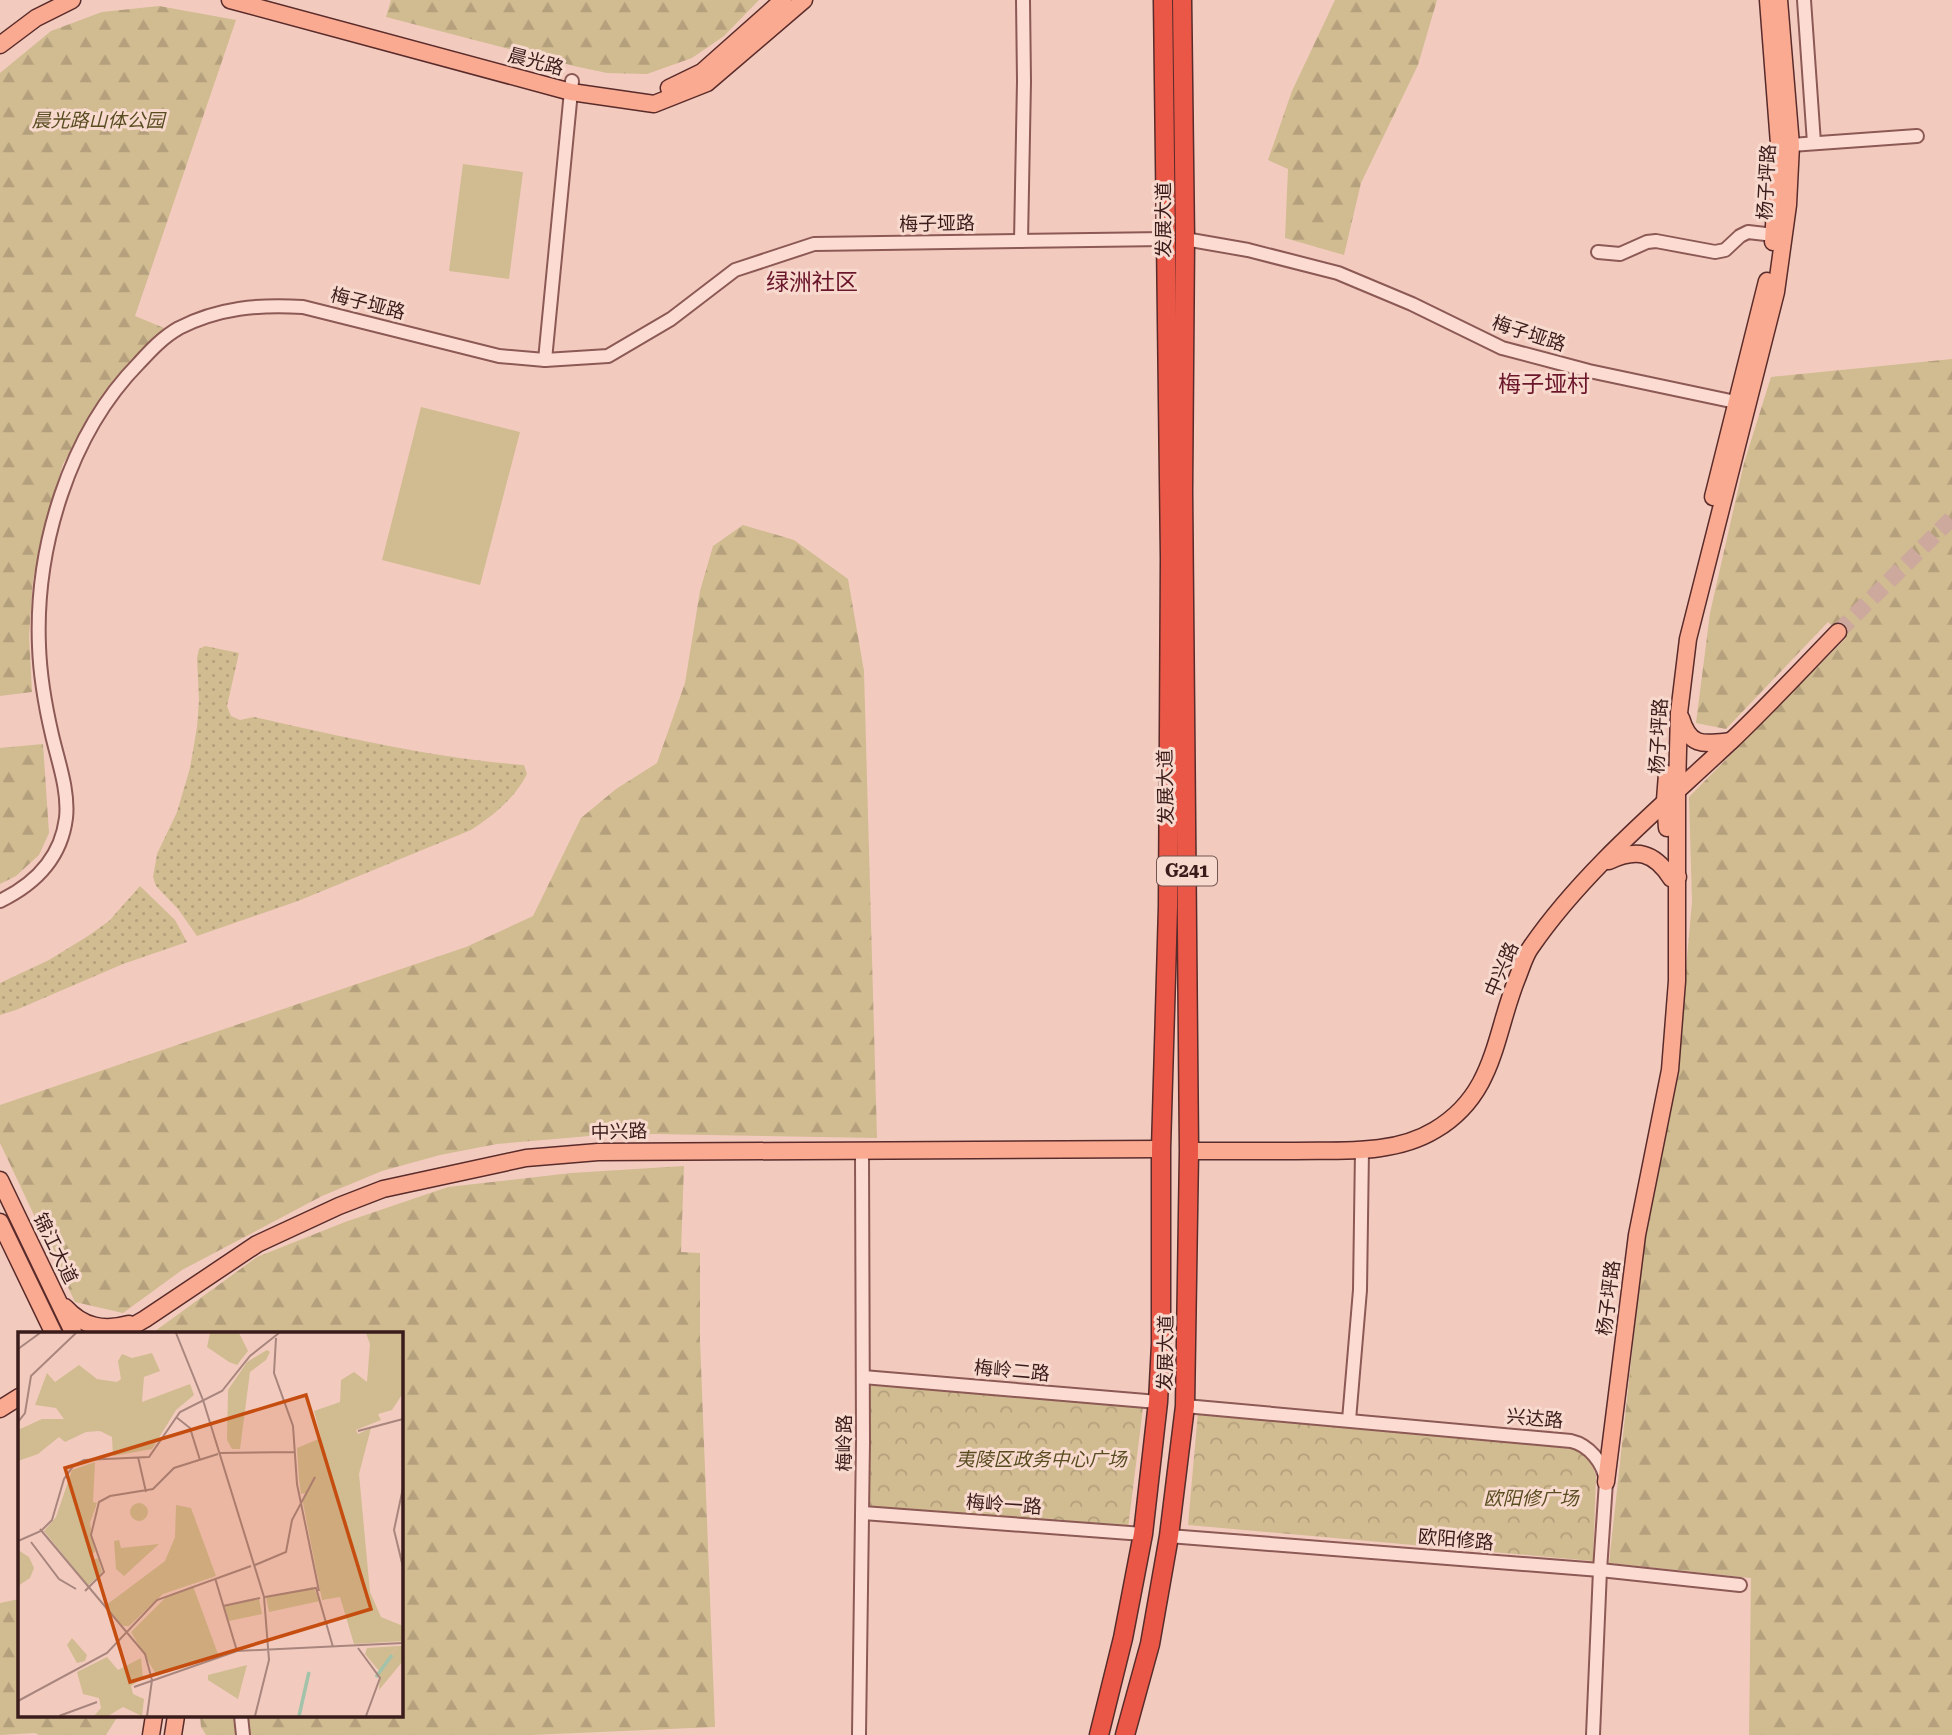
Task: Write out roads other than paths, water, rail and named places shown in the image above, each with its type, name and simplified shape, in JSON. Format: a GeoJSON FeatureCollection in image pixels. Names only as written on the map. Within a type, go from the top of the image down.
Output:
{"type":"FeatureCollection","features":[{"type":"Feature","properties":{"kind":"highway","name":"发展大道"},"geometry":{"type":"LineString","coordinates":[[1099,1735],[1123,1638],[1143,1534],[1158,1402],[1161,1344],[1161,1149],[1168,907],[1170,571],[1163,0]]}},
{"type":"Feature","properties":{"kind":"highway","name":"发展大道"},"geometry":{"type":"LineString","coordinates":[[1125,1735],[1150,1644],[1169,1536],[1185,1406],[1189,1151],[1182,0]]}},
{"type":"Feature","properties":{"kind":"main road"},"geometry":{"type":"LineString","coordinates":[[0,35],[33,11],[54,0]]}},
{"type":"Feature","properties":{"kind":"main road"},"geometry":{"type":"LineString","coordinates":[[0,45],[36,18],[72,0]]}},
{"type":"Feature","properties":{"kind":"main road","name":"晨光路"},"geometry":{"type":"LineString","coordinates":[[230,0],[571,87],[654,104],[707,83],[804,0]]}},
{"type":"Feature","properties":{"kind":"main road","name":"晨光路"},"geometry":{"type":"LineString","coordinates":[[267,0],[571,87],[654,95],[702,72],[783,0]]}},
{"type":"Feature","properties":{"kind":"main road"},"geometry":{"type":"LineString","coordinates":[[1671,795],[1671,712],[1678,641],[1700,547],[1743,404],[1774,235],[1779,144],[1768,0]]}},
{"type":"Feature","properties":{"kind":"main road","name":"杨子坪路"},"geometry":{"type":"LineString","coordinates":[[1606,1482],[1637,1235],[1670,1070],[1677,981],[1671,795],[1688,639],[1743,404],[1776,292],[1788,205],[1791,145],[1779,0]]}},
{"type":"Feature","properties":{"kind":"main road","name":"中兴路"},"geometry":{"type":"LineString","coordinates":[[1189,1151],[1362,1150],[1415,1140],[1435,1131],[1464,1107],[1476,1093],[1486,1074],[1513,987],[1529,949],[1568,900],[1838,632]]}},
{"type":"Feature","properties":{"kind":"main road"},"geometry":{"type":"LineString","coordinates":[[1679,713],[1684,730],[1698,743],[1731,741]]}},
{"type":"Feature","properties":{"kind":"main road"},"geometry":{"type":"LineString","coordinates":[[1603,863],[1633,852],[1643,854],[1663,866],[1674,878]]}},
{"type":"Feature","properties":{"kind":"main road","name":"杨子坪路"},"geometry":{"type":"LineString","coordinates":[[1599,1462],[1628,1234],[1660,1076],[1674,878]]}},
{"type":"Feature","properties":{"kind":"main road","name":"中兴路"},"geometry":{"type":"LineString","coordinates":[[122,1332],[257,1244],[339,1206],[383,1189],[526,1158],[598,1152],[1161,1149]]}},
{"type":"Feature","properties":{"kind":"main road","name":"锦江大道"},"geometry":{"type":"LineString","coordinates":[[0,1180],[73,1332]]}},
{"type":"Feature","properties":{"kind":"main road","name":"锦江大道"},"geometry":{"type":"LineString","coordinates":[[0,1222],[53,1332]]}},
{"type":"Feature","properties":{"kind":"main road"},"geometry":{"type":"LineString","coordinates":[[55,1295],[76,1318],[92,1327],[122,1326],[145,1319]]}},
{"type":"Feature","properties":{"kind":"main road"},"geometry":{"type":"LineString","coordinates":[[38,1301],[44,1332]]}},
{"type":"Feature","properties":{"kind":"main road"},"geometry":{"type":"LineString","coordinates":[[132,1332],[145,1319]]}},
{"type":"Feature","properties":{"kind":"main road"},"geometry":{"type":"LineString","coordinates":[[0,1409],[18,1398]]}},
{"type":"Feature","properties":{"kind":"street"},"geometry":{"type":"LineString","coordinates":[[1021,241],[1023,0]]}},
{"type":"Feature","properties":{"kind":"street"},"geometry":{"type":"LineString","coordinates":[[1804,0],[1814,143]]}},
{"type":"Feature","properties":{"kind":"street"},"geometry":{"type":"LineString","coordinates":[[545,360],[571,87]]}},
{"type":"Feature","properties":{"kind":"street"},"geometry":{"type":"LineString","coordinates":[[1791,145],[1917,136]]}},
{"type":"Feature","properties":{"kind":"street"},"geometry":{"type":"LineString","coordinates":[[1598,252],[1620,254],[1647,242],[1656,241],[1715,252],[1725,250],[1748,232],[1774,235]]}},
{"type":"Feature","properties":{"kind":"street","name":"梅子垭路"},"geometry":{"type":"LineString","coordinates":[[0,901],[16,893],[47,866],[60,844],[66,816],[62,776],[41,678],[39,645],[39,602],[44,556],[60,497],[79,452],[102,411],[127,375],[162,339],[178,329],[222,312],[274,305],[303,307],[499,356],[545,360],[608,356],[671,319],[735,270],[814,244],[1165,239]]}},
{"type":"Feature","properties":{"kind":"street","name":"梅子垭路"},"geometry":{"type":"LineString","coordinates":[[1185,239],[1248,250],[1338,273],[1412,304],[1502,348],[1743,404]]}},
{"type":"Feature","properties":{"kind":"street"},"geometry":{"type":"LineString","coordinates":[[1349,1420],[1360,1290],[1362,1150]]}},
{"type":"Feature","properties":{"kind":"street","name":"梅岭路"},"geometry":{"type":"LineString","coordinates":[[859,1735],[863,1513],[862,1152]]}},
{"type":"Feature","properties":{"kind":"street","name":"梅岭二路"},"geometry":{"type":"LineString","coordinates":[[863,1377],[1158,1402]]}},
{"type":"Feature","properties":{"kind":"street","name":"兴达路"},"geometry":{"type":"LineString","coordinates":[[1185,1406],[1570,1441],[1585,1446],[1599,1462]]}},
{"type":"Feature","properties":{"kind":"street"},"geometry":{"type":"LineString","coordinates":[[1594,1735],[1606,1482],[1599,1462]]}},
{"type":"Feature","properties":{"kind":"street","name":"梅岭一路"},"geometry":{"type":"LineString","coordinates":[[863,1513],[1143,1534]]}},
{"type":"Feature","properties":{"kind":"street","name":"欧阳修路"},"geometry":{"type":"LineString","coordinates":[[1169,1536],[1600,1570],[1740,1585]]}},
{"type":"Feature","properties":{"kind":"tunnel"},"geometry":{"type":"LineString","coordinates":[[1838,632],[1952,518]]}},
{"type":"Feature","properties":{"kind":"district","name":"绿洲社区"},"geometry":{"type":"Point","coordinates":[812,282]}},
{"type":"Feature","properties":{"kind":"district","name":"梅子垭村"},"geometry":{"type":"Point","coordinates":[1544,384]}},
{"type":"Feature","properties":{"kind":"park label","name":"晨光路山体公园"},"geometry":{"type":"Point","coordinates":[98,120]}},
{"type":"Feature","properties":{"kind":"park label","name":"夷陵区政务中心广场"},"geometry":{"type":"Point","coordinates":[1041,1459]}},
{"type":"Feature","properties":{"kind":"park label","name":"欧阳修广场"},"geometry":{"type":"Point","coordinates":[1531,1498]}}]}
